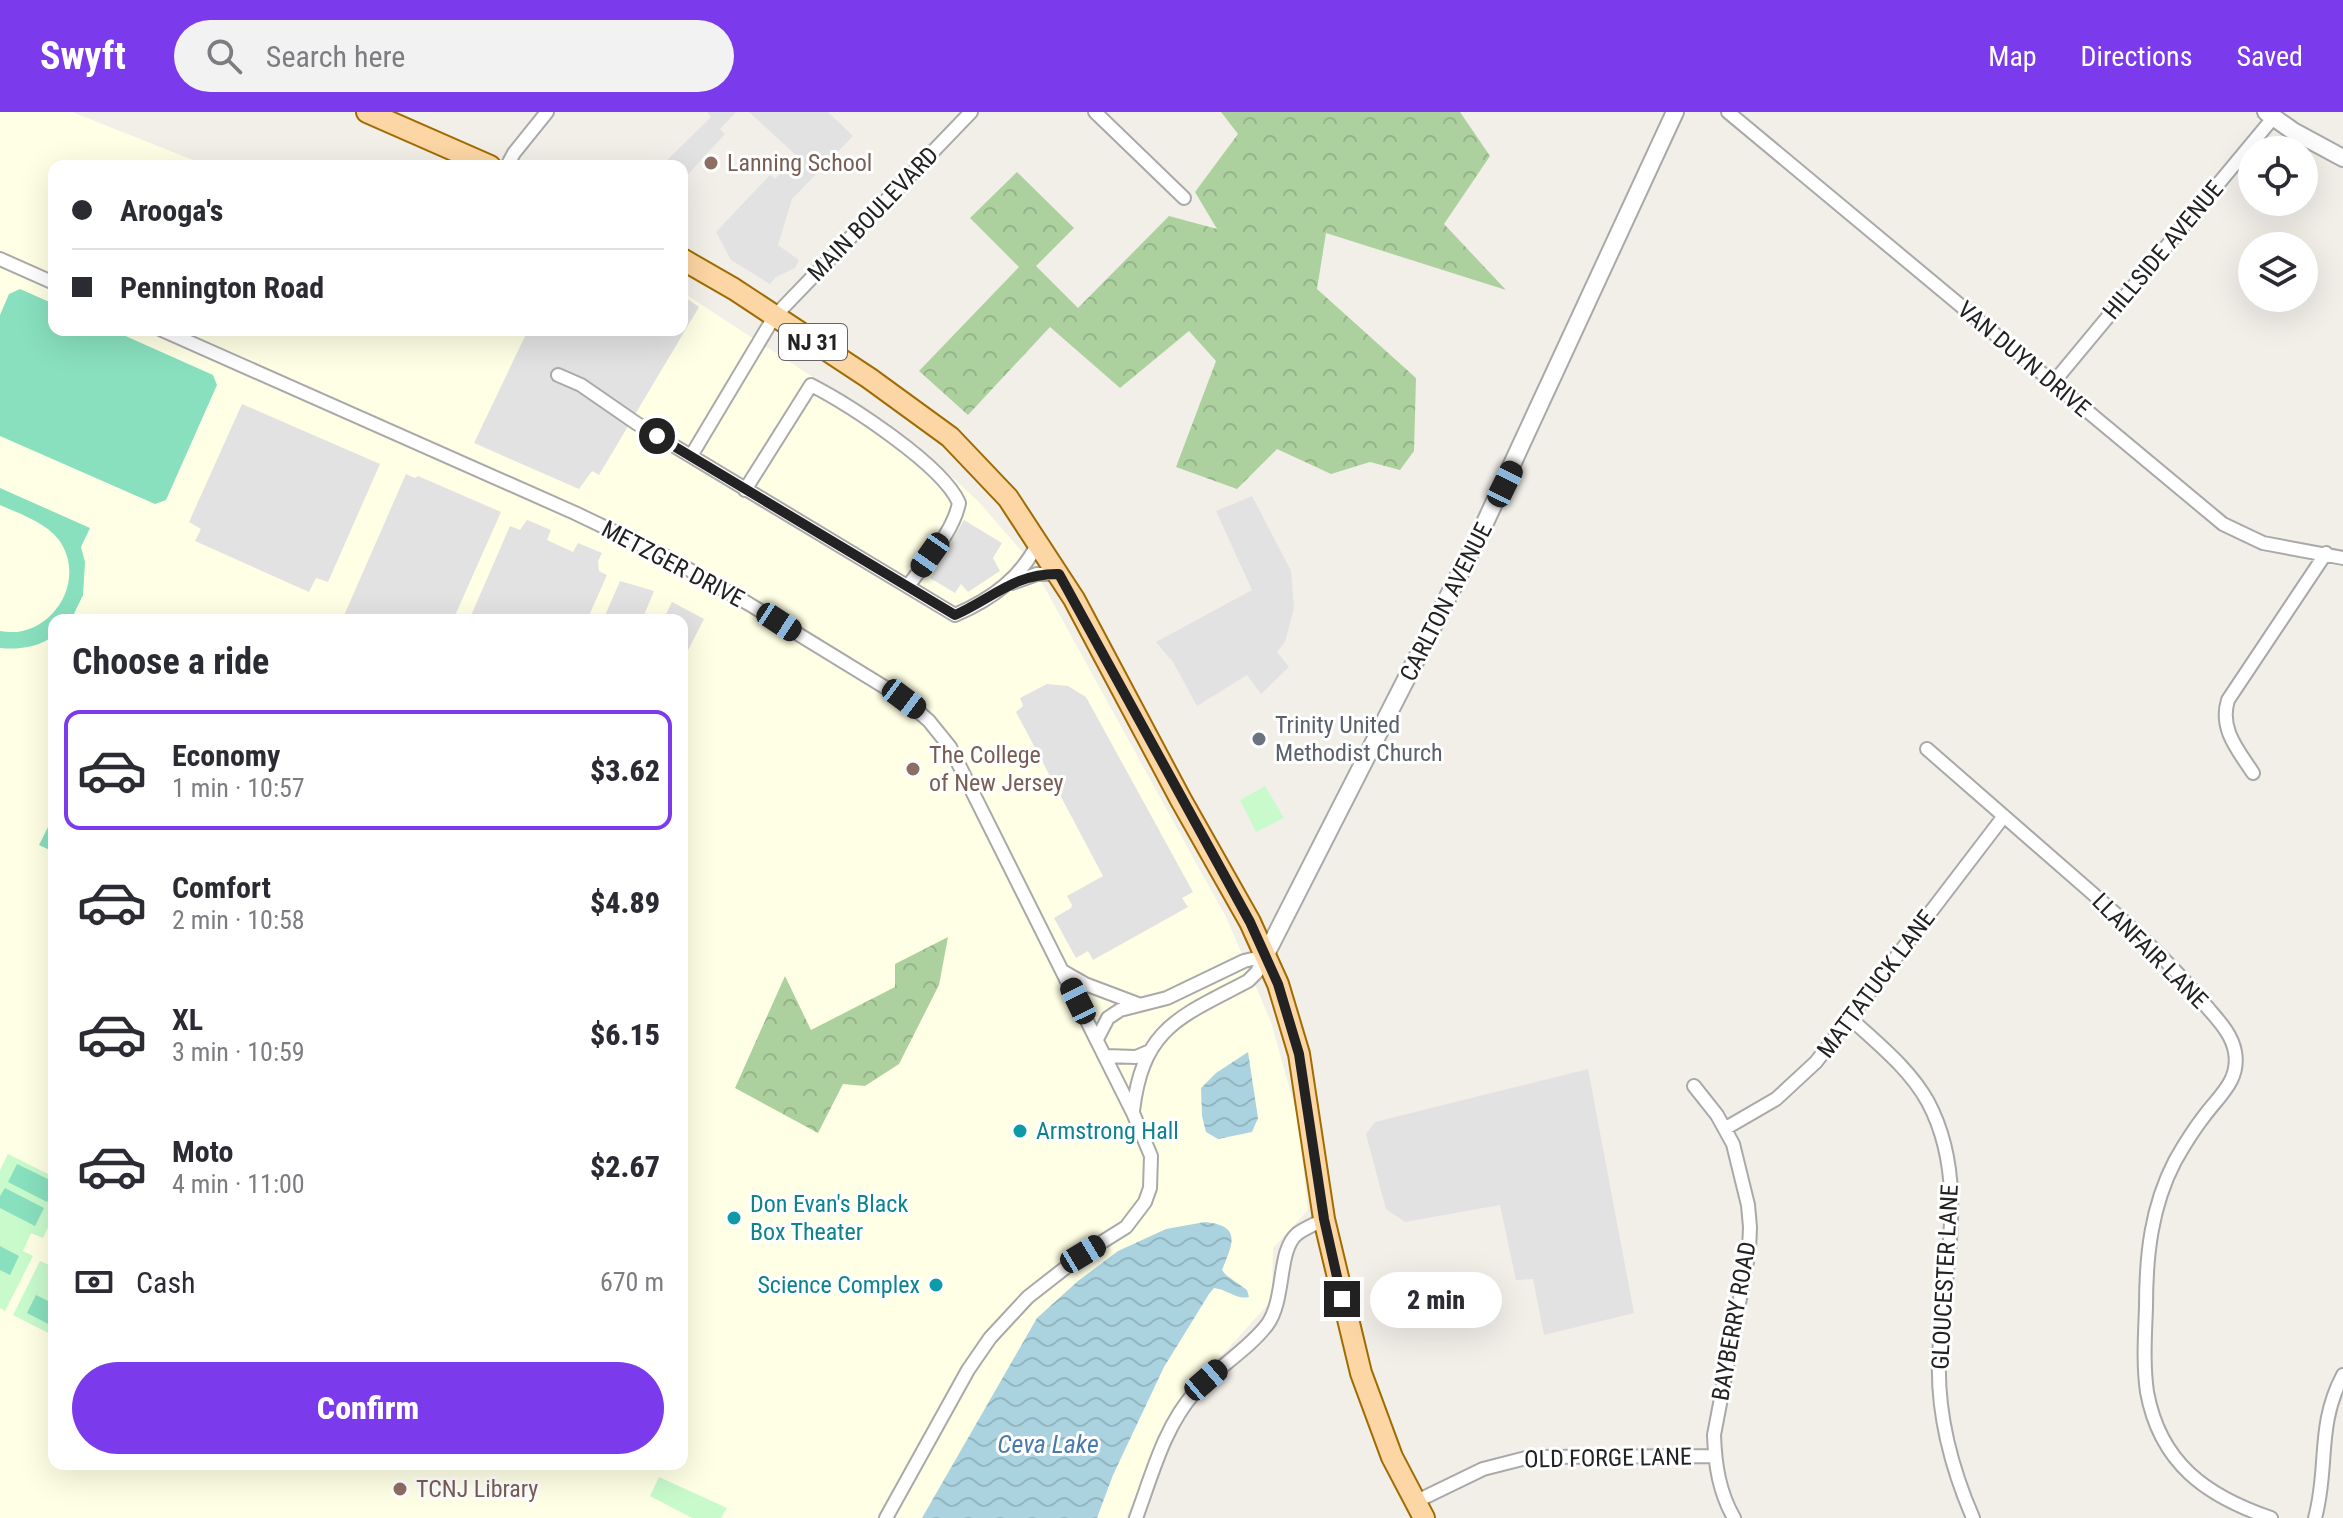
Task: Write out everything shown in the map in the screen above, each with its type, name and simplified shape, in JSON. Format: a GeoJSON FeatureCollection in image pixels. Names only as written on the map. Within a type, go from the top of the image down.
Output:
{"type":"FeatureCollection","features":[{"type":"Feature","properties":{"kind":"main road"},"geometry":{"type":"LineString","coordinates":[[367,112],[476,160]]}},
{"type":"Feature","properties":{"kind":"main road","name":"NJ 31"},"geometry":{"type":"LineString","coordinates":[[688,262],[869,378],[950,437],[1008,498],[1059,574],[1250,922],[1286,1006],[1299,1054],[1324,1219],[1361,1373],[1386,1444],[1419,1510]]}},
{"type":"Feature","properties":{"kind":"street"},"geometry":{"type":"LineString","coordinates":[[511,160],[547,112]]}},
{"type":"Feature","properties":{"kind":"street","name":"MAIN BOULEVARD"},"geometry":{"type":"LineString","coordinates":[[691,456],[774,317],[971,112]]}},
{"type":"Feature","properties":{"kind":"street"},"geometry":{"type":"LineString","coordinates":[[1095,112],[1184,198]]}},
{"type":"Feature","properties":{"kind":"street","name":"CARLTON AVENUE"},"geometry":{"type":"LineString","coordinates":[[1265,956],[1505,484],[1675,112]]}},
{"type":"Feature","properties":{"kind":"street","name":"VAN DUYN DRIVE"},"geometry":{"type":"LineString","coordinates":[[1728,112],[2223,524],[2263,543],[2343,558]]}},
{"type":"Feature","properties":{"kind":"street"},"geometry":{"type":"LineString","coordinates":[[2270,115],[2343,158]]}},
{"type":"Feature","properties":{"kind":"street","name":"HILLSIDE AVENUE"},"geometry":{"type":"LineString","coordinates":[[2053,383],[2270,115]]}},
{"type":"Feature","properties":{"kind":"street"},"geometry":{"type":"LineString","coordinates":[[0,259],[48,280]]}},
{"type":"Feature","properties":{"kind":"street","name":"METZGER DRIVE"},"geometry":{"type":"LineString","coordinates":[[176,336],[633,539],[749,604],[904,699],[929,721],[950,747],[1133,1113],[1151,1156],[1150,1188],[1136,1216],[1126,1227],[1040,1287],[990,1338],[968,1370],[886,1518]]}},
{"type":"Feature","properties":{"kind":"street"},"geometry":{"type":"LineString","coordinates":[[558,375],[581,385],[636,423],[955,615],[1005,586],[1037,574],[1059,574]]}},
{"type":"Feature","properties":{"kind":"street"},"geometry":{"type":"LineString","coordinates":[[745,490],[811,385],[839,399],[930,468],[959,503],[950,527],[908,586]]}},
{"type":"Feature","properties":{"kind":"street"},"geometry":{"type":"LineString","coordinates":[[1005,586],[1028,563],[1039,541]]}},
{"type":"Feature","properties":{"kind":"street"},"geometry":{"type":"LineString","coordinates":[[2253,773],[2227,731],[2225,709],[2326,553]]}},
{"type":"Feature","properties":{"kind":"street","name":"LLANFAIR LANE"},"geometry":{"type":"LineString","coordinates":[[1927,749],[2157,951],[2232,1040],[2235,1052],[2233,1077],[2182,1149],[2156,1210],[2146,1266],[2145,1371],[2154,1416],[2163,1438],[2184,1467],[2225,1501],[2271,1518]]}},
{"type":"Feature","properties":{"kind":"street","name":"MATTATUCK LANE"},"geometry":{"type":"LineString","coordinates":[[1726,1128],[1755,1113],[1799,1080],[2004,816]]}},
{"type":"Feature","properties":{"kind":"street"},"geometry":{"type":"LineString","coordinates":[[1097,1039],[1108,1018],[1120,1010],[1178,994],[1240,963],[1265,956]]}},
{"type":"Feature","properties":{"kind":"street"},"geometry":{"type":"LineString","coordinates":[[1133,1113],[1136,1084],[1159,1036],[1175,1020],[1248,981],[1265,956]]}},
{"type":"Feature","properties":{"kind":"street"},"geometry":{"type":"LineString","coordinates":[[1063,971],[1085,984],[1138,1004]]}},
{"type":"Feature","properties":{"kind":"street","name":"GLOUCESTER LANE"},"geometry":{"type":"LineString","coordinates":[[1850,1018],[1914,1081],[1927,1102],[1946,1150],[1952,1194],[1939,1388],[1950,1456],[1973,1518]]}},
{"type":"Feature","properties":{"kind":"street"},"geometry":{"type":"LineString","coordinates":[[1105,1056],[1136,1057],[1150,1051]]}},
{"type":"Feature","properties":{"kind":"street","name":"BAYBERRY ROAD"},"geometry":{"type":"LineString","coordinates":[[1694,1086],[1726,1128],[1748,1205],[1749,1251],[1717,1413],[1715,1456],[1720,1487],[1734,1518]]}},
{"type":"Feature","properties":{"kind":"street"},"geometry":{"type":"LineString","coordinates":[[1136,1518],[1179,1413],[1206,1380],[1267,1324],[1281,1292],[1283,1264],[1288,1248],[1296,1235],[1324,1219]]}},
{"type":"Feature","properties":{"kind":"street"},"geometry":{"type":"LineString","coordinates":[[2315,1518],[2321,1486],[2325,1424],[2343,1375]]}},
{"type":"Feature","properties":{"kind":"street","name":"OLD FORGE LANE"},"geometry":{"type":"LineString","coordinates":[[1419,1510],[1483,1469],[1530,1457],[1611,1459],[1715,1456]]}},
{"type":"Feature","properties":{"kind":"shaded area","name":"The College of New Jersey"},"geometry":{"type":"Polygon","coordinates":[[[0,112],[72,112],[193,160],[48,160],[48,336],[688,336],[688,296],[917,445],[978,501],[1030,561],[1227,919],[1271,1022],[1298,1119],[1308,1210],[1273,1248],[1272,1300],[1173,1409],[1126,1518],[0,1518],[0,112]]]}},
{"type":"Feature","properties":{"kind":"shaded area"},"geometry":{"type":"Polygon","coordinates":[[[707,112],[736,112],[720,129],[725,134],[688,174],[688,160],[667,160],[711,117],[707,112]]]}},
{"type":"Feature","properties":{"kind":"shaded area"},"geometry":{"type":"Polygon","coordinates":[[[749,112],[828,112],[853,136],[792,199],[778,245],[799,260],[795,268],[776,277],[770,284],[731,260],[716,232],[770,175],[775,179],[797,156],[749,112]]]}},
{"type":"Feature","properties":{"kind":"shaded area"},"geometry":{"type":"Polygon","coordinates":[[[688,299],[699,307],[688,325],[688,299]]]}},
{"type":"Feature","properties":{"kind":"shaded area"},"geometry":{"type":"Polygon","coordinates":[[[525,336],[682,336],[599,475],[592,471],[579,489],[474,443],[525,336]]]}},
{"type":"Feature","properties":{"kind":"shaded area"},"geometry":{"type":"Polygon","coordinates":[[[242,404],[380,464],[328,582],[316,578],[309,592],[195,541],[201,529],[189,522],[242,404]]]}},
{"type":"Feature","properties":{"kind":"shaded area"},"geometry":{"type":"Polygon","coordinates":[[[406,474],[415,478],[418,476],[501,512],[456,614],[345,614],[406,474]]]}},
{"type":"Feature","properties":{"kind":"shaded area"},"geometry":{"type":"Polygon","coordinates":[[[1252,496],[1291,571],[1294,608],[1285,642],[1277,652],[1289,667],[1261,694],[1247,675],[1197,706],[1173,662],[1156,642],[1252,590],[1216,511],[1252,496]]]}},
{"type":"Feature","properties":{"kind":"shaded area"},"geometry":{"type":"Polygon","coordinates":[[[527,520],[551,530],[547,540],[573,552],[578,543],[602,553],[598,561],[599,571],[607,575],[590,614],[472,614],[510,526],[520,530],[527,520]]]}},
{"type":"Feature","properties":{"kind":"shaded area"},"geometry":{"type":"Polygon","coordinates":[[[964,520],[1002,543],[993,558],[1000,571],[968,592],[961,584],[955,593],[930,578],[964,520]]]}},
{"type":"Feature","properties":{"kind":"shaded area"},"geometry":{"type":"Polygon","coordinates":[[[620,581],[654,591],[644,614],[606,614],[620,581]]]}},
{"type":"Feature","properties":{"kind":"shaded area"},"geometry":{"type":"Polygon","coordinates":[[[672,602],[704,619],[688,650],[688,614],[666,614],[672,602]]]}},
{"type":"Feature","properties":{"kind":"shaded area"},"geometry":{"type":"Polygon","coordinates":[[[1047,684],[1068,686],[1086,697],[1193,892],[1182,898],[1188,907],[1093,960],[1088,951],[1076,958],[1054,918],[1071,908],[1067,896],[1103,876],[1016,712],[1023,706],[1020,698],[1047,684]]]}},
{"type":"Feature","properties":{"kind":"shaded area"},"geometry":{"type":"Polygon","coordinates":[[[1588,1069],[1634,1313],[1544,1335],[1533,1279],[1516,1280],[1500,1205],[1405,1222],[1386,1209],[1366,1134],[1375,1122],[1588,1069]]]}},
{"type":"Feature","properties":{"kind":"green space"},"geometry":{"type":"Polygon","coordinates":[[[1221,112],[1460,112],[1490,156],[1444,224],[1506,290],[1326,233],[1317,289],[1416,378],[1414,451],[1400,470],[1370,462],[1331,474],[1277,449],[1237,489],[1176,467],[1216,361],[1189,331],[1120,388],[1050,327],[968,415],[919,371],[1019,267],[970,218],[1017,172],[1074,228],[1036,266],[1078,308],[1169,216],[1217,229],[1195,192],[1238,134],[1221,112]]]}},
{"type":"Feature","properties":{"kind":"green space"},"geometry":{"type":"Polygon","coordinates":[[[20,289],[48,301],[48,336],[125,336],[213,375],[217,385],[166,500],[155,504],[0,436],[0,315],[9,294],[20,289]]]}},
{"type":"Feature","properties":{"kind":"green space"},"geometry":{"type":"Polygon","coordinates":[[[0,488],[90,528],[81,547],[85,562],[83,595],[74,614],[51,614],[66,590],[69,573],[67,556],[59,540],[32,519],[0,505],[0,488]]]}},
{"type":"Feature","properties":{"kind":"green space"},"geometry":{"type":"Polygon","coordinates":[[[48,618],[48,639],[21,648],[0,648],[0,631],[18,632],[48,618]]]}},
{"type":"Feature","properties":{"kind":"green space"},"geometry":{"type":"Polygon","coordinates":[[[1265,786],[1284,818],[1256,832],[1240,800],[1265,786]]]}},
{"type":"Feature","properties":{"kind":"green space"},"geometry":{"type":"Polygon","coordinates":[[[48,827],[48,849],[39,845],[48,827]]]}},
{"type":"Feature","properties":{"kind":"green space"},"geometry":{"type":"Polygon","coordinates":[[[948,937],[939,985],[899,1064],[865,1086],[843,1084],[818,1133],[735,1088],[785,976],[811,1030],[895,987],[895,964],[948,937]]]}},
{"type":"Feature","properties":{"kind":"green space"},"geometry":{"type":"Polygon","coordinates":[[[8,1154],[48,1174],[48,1228],[43,1238],[31,1233],[23,1251],[33,1256],[5,1311],[0,1308],[0,1170],[8,1154]]]}},
{"type":"Feature","properties":{"kind":"green space"},"geometry":{"type":"Polygon","coordinates":[[[17,1164],[48,1179],[48,1200],[47,1202],[8,1182],[17,1164]]]}},
{"type":"Feature","properties":{"kind":"green space"},"geometry":{"type":"Polygon","coordinates":[[[5,1188],[44,1208],[35,1226],[0,1208],[0,1196],[5,1188]]]}},
{"type":"Feature","properties":{"kind":"green space"},"geometry":{"type":"Polygon","coordinates":[[[0,1246],[19,1256],[10,1275],[0,1270],[0,1246]]]}},
{"type":"Feature","properties":{"kind":"green space"},"geometry":{"type":"Polygon","coordinates":[[[40,1261],[48,1265],[48,1333],[13,1315],[40,1261]]]}},
{"type":"Feature","properties":{"kind":"green space"},"geometry":{"type":"Polygon","coordinates":[[[36,1295],[48,1301],[48,1324],[27,1313],[36,1295]]]}},
{"type":"Feature","properties":{"kind":"green space"},"geometry":{"type":"Polygon","coordinates":[[[659,1477],[727,1508],[721,1518],[692,1518],[650,1496],[659,1477]]]}},
{"type":"Feature","properties":{"kind":"water"},"geometry":{"type":"Polygon","coordinates":[[[1248,1052],[1258,1118],[1252,1132],[1218,1139],[1206,1132],[1201,1088],[1216,1073],[1248,1052]]]}},
{"type":"Feature","properties":{"kind":"water","name":"Ceva Lake"},"geometry":{"type":"Polygon","coordinates":[[[1205,1222],[1225,1227],[1230,1232],[1231,1244],[1222,1270],[1247,1290],[1249,1297],[1214,1288],[1209,1294],[1164,1367],[1113,1475],[1097,1518],[922,1518],[1037,1318],[1118,1251],[1166,1229],[1205,1222]]]}},
{"type":"Feature","properties":{"kind":"place","name":"Lanning School"},"geometry":{"type":"Point","coordinates":[711,163]}},
{"type":"Feature","properties":{"kind":"place","name":"Trinity United Methodist Church"},"geometry":{"type":"Point","coordinates":[1259,739]}},
{"type":"Feature","properties":{"kind":"place","name":"The College of New Jersey"},"geometry":{"type":"Point","coordinates":[913,769]}},
{"type":"Feature","properties":{"kind":"place","name":"Armstrong Hall"},"geometry":{"type":"Point","coordinates":[1020,1131]}},
{"type":"Feature","properties":{"kind":"place","name":"Don Evan's Black Box Theater"},"geometry":{"type":"Point","coordinates":[734,1218]}},
{"type":"Feature","properties":{"kind":"place","name":"Science Complex"},"geometry":{"type":"Point","coordinates":[936,1285]}},
{"type":"Feature","properties":{"kind":"place","name":"TCNJ Library"},"geometry":{"type":"Point","coordinates":[400,1489]}},
{"type":"Feature","properties":{"kind":"route"},"geometry":{"type":"LineString","coordinates":[[657,436],[955,615],[1005,586],[1037,574],[1059,574],[1250,922],[1278,984],[1299,1054],[1324,1219],[1342,1299]]}}]}
